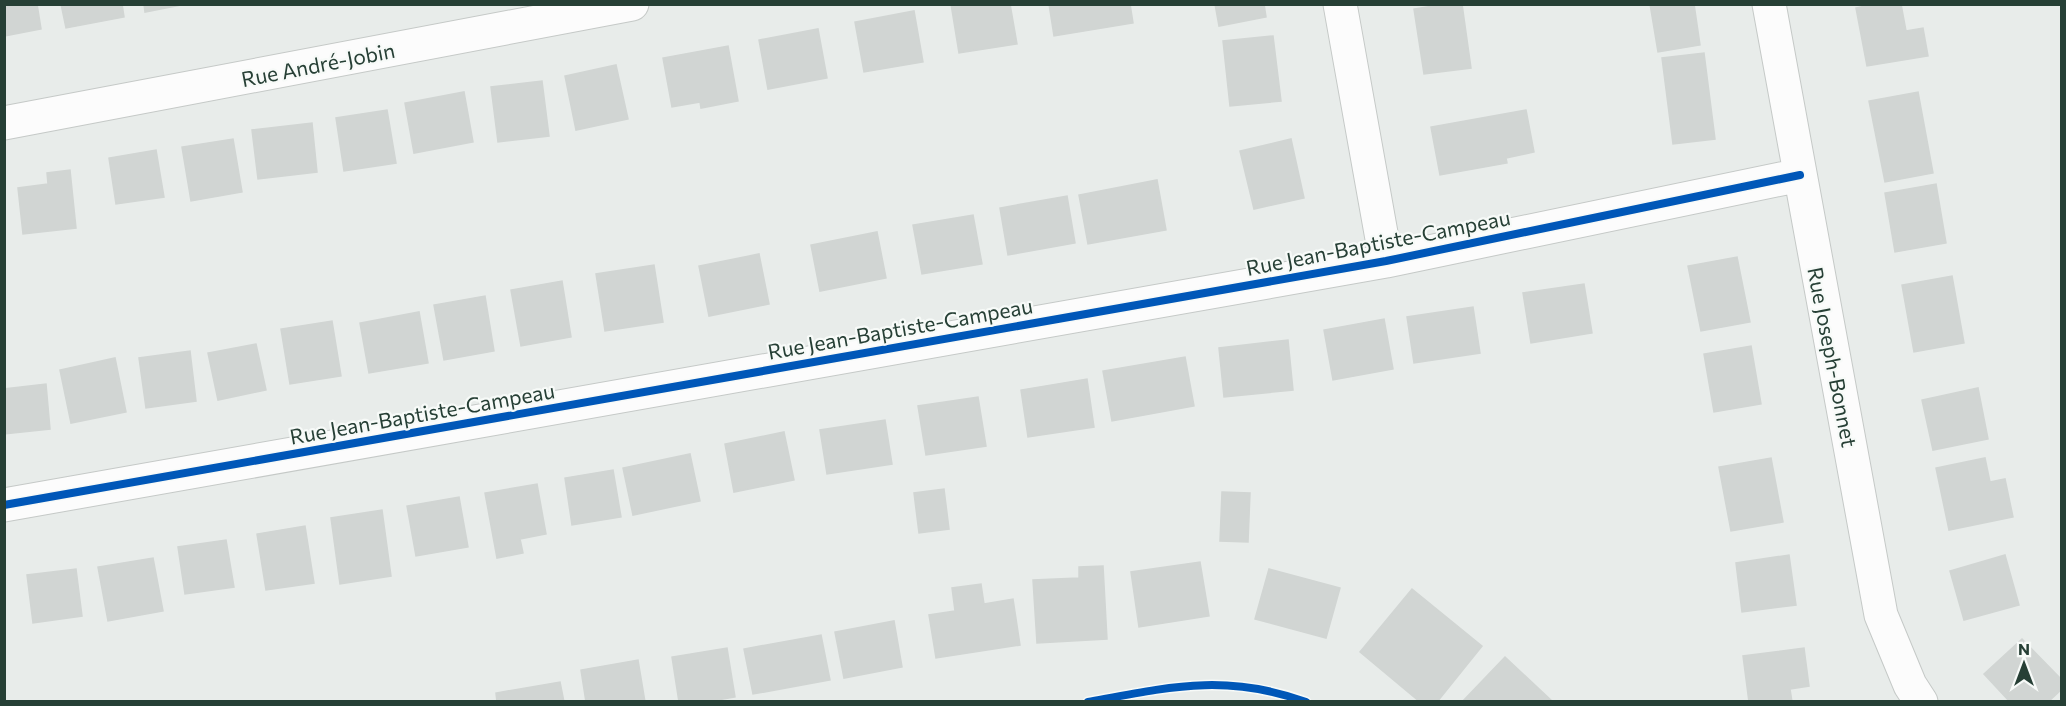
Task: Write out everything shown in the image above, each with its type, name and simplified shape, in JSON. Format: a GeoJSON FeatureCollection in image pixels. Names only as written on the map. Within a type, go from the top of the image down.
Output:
{"type":"FeatureCollection","features":[{"type":"Feature","properties":{"kind":"street","name":"Rue André-Jobin"},"geometry":{"type":"LineString","coordinates":[[4,123],[632,4]]}},
{"type":"Feature","properties":{"kind":"street"},"geometry":{"type":"LineString","coordinates":[[1340,4],[1386,261]]}},
{"type":"Feature","properties":{"kind":"street","name":"Rue Joseph-Bonnet"},"geometry":{"type":"LineString","coordinates":[[1769,4],[1881,615],[1910,685],[1921,702]]}},
{"type":"Feature","properties":{"kind":"street","name":"Rue Jean-Baptiste-Campeau"},"geometry":{"type":"LineString","coordinates":[[4,505],[1386,261],[1800,175]]}},
{"type":"Feature","properties":{"kind":"building"},"geometry":{"type":"Polygon","coordinates":[[[4,4],[37,4],[41,29],[4,36],[4,4]]]}},
{"type":"Feature","properties":{"kind":"building"},"geometry":{"type":"Polygon","coordinates":[[[61,4],[122,4],[124,17],[66,28],[61,4]]]}},
{"type":"Feature","properties":{"kind":"building"},"geometry":{"type":"Polygon","coordinates":[[[144,4],[186,4],[145,12],[144,4]]]}},
{"type":"Feature","properties":{"kind":"building"},"geometry":{"type":"Polygon","coordinates":[[[951,4],[1010,4],[1017,44],[959,53],[951,4]]]}},
{"type":"Feature","properties":{"kind":"building"},"geometry":{"type":"Polygon","coordinates":[[[1049,4],[1130,4],[1133,23],[1054,36],[1049,4]]]}},
{"type":"Feature","properties":{"kind":"building"},"geometry":{"type":"Polygon","coordinates":[[[1215,4],[1264,4],[1266,17],[1219,26],[1215,4]]]}},
{"type":"Feature","properties":{"kind":"building"},"geometry":{"type":"Polygon","coordinates":[[[1462,4],[1471,68],[1424,74],[1414,9],[1462,4]]]}},
{"type":"Feature","properties":{"kind":"building"},"geometry":{"type":"Polygon","coordinates":[[[1650,4],[1694,4],[1700,45],[1658,52],[1650,4]]]}},
{"type":"Feature","properties":{"kind":"building"},"geometry":{"type":"Polygon","coordinates":[[[1874,4],[1901,4],[1906,31],[1923,28],[1928,56],[1867,66],[1856,8],[1874,4]]]}},
{"type":"Feature","properties":{"kind":"building"},"geometry":{"type":"Polygon","coordinates":[[[914,11],[923,62],[864,72],[855,22],[914,11]]]}},
{"type":"Feature","properties":{"kind":"building"},"geometry":{"type":"Polygon","coordinates":[[[818,29],[827,78],[768,89],[759,40],[818,29]]]}},
{"type":"Feature","properties":{"kind":"building"},"geometry":{"type":"Polygon","coordinates":[[[1273,36],[1281,101],[1230,106],[1223,41],[1273,36]]]}},
{"type":"Feature","properties":{"kind":"building"},"geometry":{"type":"Polygon","coordinates":[[[728,46],[738,101],[701,108],[700,102],[672,107],[663,58],[728,46]]]}},
{"type":"Feature","properties":{"kind":"building"},"geometry":{"type":"Polygon","coordinates":[[[1704,53],[1715,139],[1673,144],[1662,58],[1704,53]]]}},
{"type":"Feature","properties":{"kind":"building"},"geometry":{"type":"Polygon","coordinates":[[[616,65],[628,119],[576,130],[565,76],[616,65]]]}},
{"type":"Feature","properties":{"kind":"building"},"geometry":{"type":"Polygon","coordinates":[[[542,81],[549,136],[498,142],[491,87],[542,81]]]}},
{"type":"Feature","properties":{"kind":"building"},"geometry":{"type":"Polygon","coordinates":[[[464,92],[473,142],[414,153],[405,103],[464,92]]]}},
{"type":"Feature","properties":{"kind":"building"},"geometry":{"type":"Polygon","coordinates":[[[1918,92],[1933,173],[1885,182],[1869,101],[1918,92]]]}},
{"type":"Feature","properties":{"kind":"building"},"geometry":{"type":"Polygon","coordinates":[[[387,110],[396,163],[344,171],[336,118],[387,110]]]}},
{"type":"Feature","properties":{"kind":"building"},"geometry":{"type":"Polygon","coordinates":[[[1526,110],[1534,152],[1506,158],[1507,163],[1440,175],[1431,127],[1526,110]]]}},
{"type":"Feature","properties":{"kind":"building"},"geometry":{"type":"Polygon","coordinates":[[[312,123],[317,172],[258,179],[252,130],[312,123]]]}},
{"type":"Feature","properties":{"kind":"building"},"geometry":{"type":"Polygon","coordinates":[[[233,139],[242,192],[191,201],[182,147],[233,139]]]}},
{"type":"Feature","properties":{"kind":"building"},"geometry":{"type":"Polygon","coordinates":[[[1291,139],[1304,198],[1254,209],[1240,151],[1291,139]]]}},
{"type":"Feature","properties":{"kind":"building"},"geometry":{"type":"Polygon","coordinates":[[[156,150],[164,197],[116,204],[109,158],[156,150]]]}},
{"type":"Feature","properties":{"kind":"building"},"geometry":{"type":"Polygon","coordinates":[[[70,170],[76,228],[23,234],[18,188],[48,184],[47,173],[70,170]]]}},
{"type":"Feature","properties":{"kind":"building"},"geometry":{"type":"Polygon","coordinates":[[[1157,180],[1166,230],[1088,244],[1079,195],[1157,180]]]}},
{"type":"Feature","properties":{"kind":"building"},"geometry":{"type":"Polygon","coordinates":[[[1936,184],[1946,243],[1895,252],[1885,193],[1936,184]]]}},
{"type":"Feature","properties":{"kind":"building"},"geometry":{"type":"Polygon","coordinates":[[[1067,196],[1075,243],[1008,255],[1000,208],[1067,196]]]}},
{"type":"Feature","properties":{"kind":"building"},"geometry":{"type":"Polygon","coordinates":[[[973,215],[982,264],[922,274],[913,225],[973,215]]]}},
{"type":"Feature","properties":{"kind":"building"},"geometry":{"type":"Polygon","coordinates":[[[877,232],[886,278],[820,291],[811,245],[877,232]]]}},
{"type":"Feature","properties":{"kind":"building"},"geometry":{"type":"Polygon","coordinates":[[[759,254],[769,304],[709,316],[699,266],[759,254]]]}},
{"type":"Feature","properties":{"kind":"building"},"geometry":{"type":"Polygon","coordinates":[[[1737,257],[1750,322],[1701,331],[1688,266],[1737,257]]]}},
{"type":"Feature","properties":{"kind":"building"},"geometry":{"type":"Polygon","coordinates":[[[654,265],[663,322],[605,331],[596,274],[654,265]]]}},
{"type":"Feature","properties":{"kind":"building"},"geometry":{"type":"Polygon","coordinates":[[[1952,276],[1964,343],[1914,352],[1902,285],[1952,276]]]}},
{"type":"Feature","properties":{"kind":"building"},"geometry":{"type":"Polygon","coordinates":[[[562,281],[571,337],[521,346],[511,290],[562,281]]]}},
{"type":"Feature","properties":{"kind":"building"},"geometry":{"type":"Polygon","coordinates":[[[1584,284],[1592,333],[1531,343],[1523,293],[1584,284]]]}},
{"type":"Feature","properties":{"kind":"building"},"geometry":{"type":"Polygon","coordinates":[[[485,296],[494,351],[444,360],[434,305],[485,296]]]}},
{"type":"Feature","properties":{"kind":"building"},"geometry":{"type":"Polygon","coordinates":[[[1473,307],[1480,353],[1414,363],[1407,317],[1473,307]]]}},
{"type":"Feature","properties":{"kind":"building"},"geometry":{"type":"Polygon","coordinates":[[[419,312],[428,363],[369,373],[360,323],[419,312]]]}},
{"type":"Feature","properties":{"kind":"building"},"geometry":{"type":"Polygon","coordinates":[[[1384,319],[1393,369],[1333,380],[1324,330],[1384,319]]]}},
{"type":"Feature","properties":{"kind":"building"},"geometry":{"type":"Polygon","coordinates":[[[332,321],[341,376],[290,384],[281,329],[332,321]]]}},
{"type":"Feature","properties":{"kind":"building"},"geometry":{"type":"Polygon","coordinates":[[[1288,340],[1293,390],[1224,397],[1219,348],[1288,340]]]}},
{"type":"Feature","properties":{"kind":"building"},"geometry":{"type":"Polygon","coordinates":[[[256,344],[266,390],[218,400],[208,353],[256,344]]]}},
{"type":"Feature","properties":{"kind":"building"},"geometry":{"type":"Polygon","coordinates":[[[1751,346],[1761,404],[1714,412],[1704,354],[1751,346]]]}},
{"type":"Feature","properties":{"kind":"building"},"geometry":{"type":"Polygon","coordinates":[[[190,351],[196,401],[146,408],[139,358],[190,351]]]}},
{"type":"Feature","properties":{"kind":"building"},"geometry":{"type":"Polygon","coordinates":[[[1185,357],[1194,406],[1112,421],[1103,371],[1185,357]]]}},
{"type":"Feature","properties":{"kind":"building"},"geometry":{"type":"Polygon","coordinates":[[[115,358],[126,412],[71,423],[60,370],[115,358]]]}},
{"type":"Feature","properties":{"kind":"building"},"geometry":{"type":"Polygon","coordinates":[[[1087,379],[1094,427],[1028,437],[1021,390],[1087,379]]]}},
{"type":"Feature","properties":{"kind":"building"},"geometry":{"type":"Polygon","coordinates":[[[46,384],[50,429],[4,434],[4,389],[46,384]]]}},
{"type":"Feature","properties":{"kind":"building"},"geometry":{"type":"Polygon","coordinates":[[[1978,388],[1988,439],[1933,450],[1922,400],[1978,388]]]}},
{"type":"Feature","properties":{"kind":"building"},"geometry":{"type":"Polygon","coordinates":[[[978,397],[986,446],[926,455],[918,406],[978,397]]]}},
{"type":"Feature","properties":{"kind":"building"},"geometry":{"type":"Polygon","coordinates":[[[885,420],[892,464],[827,474],[820,430],[885,420]]]}},
{"type":"Feature","properties":{"kind":"building"},"geometry":{"type":"Polygon","coordinates":[[[784,432],[794,480],[734,492],[725,444],[784,432]]]}},
{"type":"Feature","properties":{"kind":"building"},"geometry":{"type":"Polygon","coordinates":[[[690,454],[700,501],[633,515],[623,468],[690,454]]]}},
{"type":"Feature","properties":{"kind":"building"},"geometry":{"type":"Polygon","coordinates":[[[1771,458],[1783,522],[1731,531],[1719,467],[1771,458]]]}},
{"type":"Feature","properties":{"kind":"building"},"geometry":{"type":"Polygon","coordinates":[[[1985,458],[1990,482],[2005,479],[2013,517],[1949,530],[1936,468],[1985,458]]]}},
{"type":"Feature","properties":{"kind":"building"},"geometry":{"type":"Polygon","coordinates":[[[613,470],[621,517],[572,525],[565,478],[613,470]]]}},
{"type":"Feature","properties":{"kind":"building"},"geometry":{"type":"Polygon","coordinates":[[[537,484],[546,534],[520,539],[523,553],[497,558],[485,493],[537,484]]]}},
{"type":"Feature","properties":{"kind":"building"},"geometry":{"type":"Polygon","coordinates":[[[944,489],[949,529],[919,533],[914,493],[944,489]]]}},
{"type":"Feature","properties":{"kind":"building"},"geometry":{"type":"Polygon","coordinates":[[[1222,492],[1250,493],[1248,542],[1220,541],[1222,492]]]}},
{"type":"Feature","properties":{"kind":"building"},"geometry":{"type":"Polygon","coordinates":[[[459,497],[468,547],[416,556],[407,506],[459,497]]]}},
{"type":"Feature","properties":{"kind":"building"},"geometry":{"type":"Polygon","coordinates":[[[382,510],[391,576],[340,584],[331,518],[382,510]]]}},
{"type":"Feature","properties":{"kind":"building"},"geometry":{"type":"Polygon","coordinates":[[[305,526],[314,583],[266,590],[257,534],[305,526]]]}},
{"type":"Feature","properties":{"kind":"building"},"geometry":{"type":"Polygon","coordinates":[[[226,540],[234,587],[185,594],[178,547],[226,540]]]}},
{"type":"Feature","properties":{"kind":"building"},"geometry":{"type":"Polygon","coordinates":[[[1789,555],[1796,605],[1742,612],[1736,563],[1789,555]]]}},
{"type":"Feature","properties":{"kind":"building"},"geometry":{"type":"Polygon","coordinates":[[[2005,555],[2019,605],[1964,620],[1950,571],[2005,555]]]}},
{"type":"Feature","properties":{"kind":"building"},"geometry":{"type":"Polygon","coordinates":[[[153,558],[163,611],[108,621],[98,567],[153,558]]]}},
{"type":"Feature","properties":{"kind":"building"},"geometry":{"type":"Polygon","coordinates":[[[1200,562],[1209,616],[1139,627],[1131,572],[1200,562]]]}},
{"type":"Feature","properties":{"kind":"building"},"geometry":{"type":"Polygon","coordinates":[[[1103,566],[1107,639],[1037,643],[1033,580],[1079,578],[1079,567],[1103,566]]]}},
{"type":"Feature","properties":{"kind":"building"},"geometry":{"type":"Polygon","coordinates":[[[76,569],[82,616],[33,623],[27,575],[76,569]]]}},
{"type":"Feature","properties":{"kind":"building"},"geometry":{"type":"Polygon","coordinates":[[[1269,569],[1340,588],[1326,638],[1255,619],[1269,569]]]}},
{"type":"Feature","properties":{"kind":"building"},"geometry":{"type":"Polygon","coordinates":[[[981,584],[984,604],[1013,599],[1020,645],[936,658],[929,615],[955,611],[952,588],[981,584]]]}},
{"type":"Feature","properties":{"kind":"building"},"geometry":{"type":"Polygon","coordinates":[[[1412,589],[1482,646],[1437,702],[1420,702],[1360,652],[1412,589]]]}},
{"type":"Feature","properties":{"kind":"building"},"geometry":{"type":"Polygon","coordinates":[[[894,621],[902,667],[844,678],[835,632],[894,621]]]}},
{"type":"Feature","properties":{"kind":"building"},"geometry":{"type":"Polygon","coordinates":[[[821,635],[830,680],[753,694],[744,649],[821,635]]]}},
{"type":"Feature","properties":{"kind":"building"},"geometry":{"type":"Polygon","coordinates":[[[2022,639],[2062,680],[2062,689],[2048,702],[2010,702],[1984,674],[2022,639]]]}},
{"type":"Feature","properties":{"kind":"building"},"geometry":{"type":"Polygon","coordinates":[[[727,648],[735,697],[706,702],[679,702],[672,657],[727,648]]]}},
{"type":"Feature","properties":{"kind":"building"},"geometry":{"type":"Polygon","coordinates":[[[1804,648],[1809,686],[1790,689],[1792,702],[1749,702],[1743,656],[1804,648]]]}},
{"type":"Feature","properties":{"kind":"building"},"geometry":{"type":"Polygon","coordinates":[[[1505,657],[1553,702],[1462,702],[1505,657]]]}},
{"type":"Feature","properties":{"kind":"building"},"geometry":{"type":"Polygon","coordinates":[[[638,660],[645,702],[586,702],[581,670],[638,660]]]}},
{"type":"Feature","properties":{"kind":"building"},"geometry":{"type":"Polygon","coordinates":[[[560,682],[564,702],[497,702],[496,693],[560,682]]]}},
{"type":"Feature","properties":{"kind":"cycle path"},"geometry":{"type":"LineString","coordinates":[[4,505],[1386,261],[1800,175]]}},
{"type":"Feature","properties":{"kind":"cycle path"},"geometry":{"type":"LineString","coordinates":[[1088,702],[1171,688],[1223,685],[1277,693],[1306,702]]}}]}
